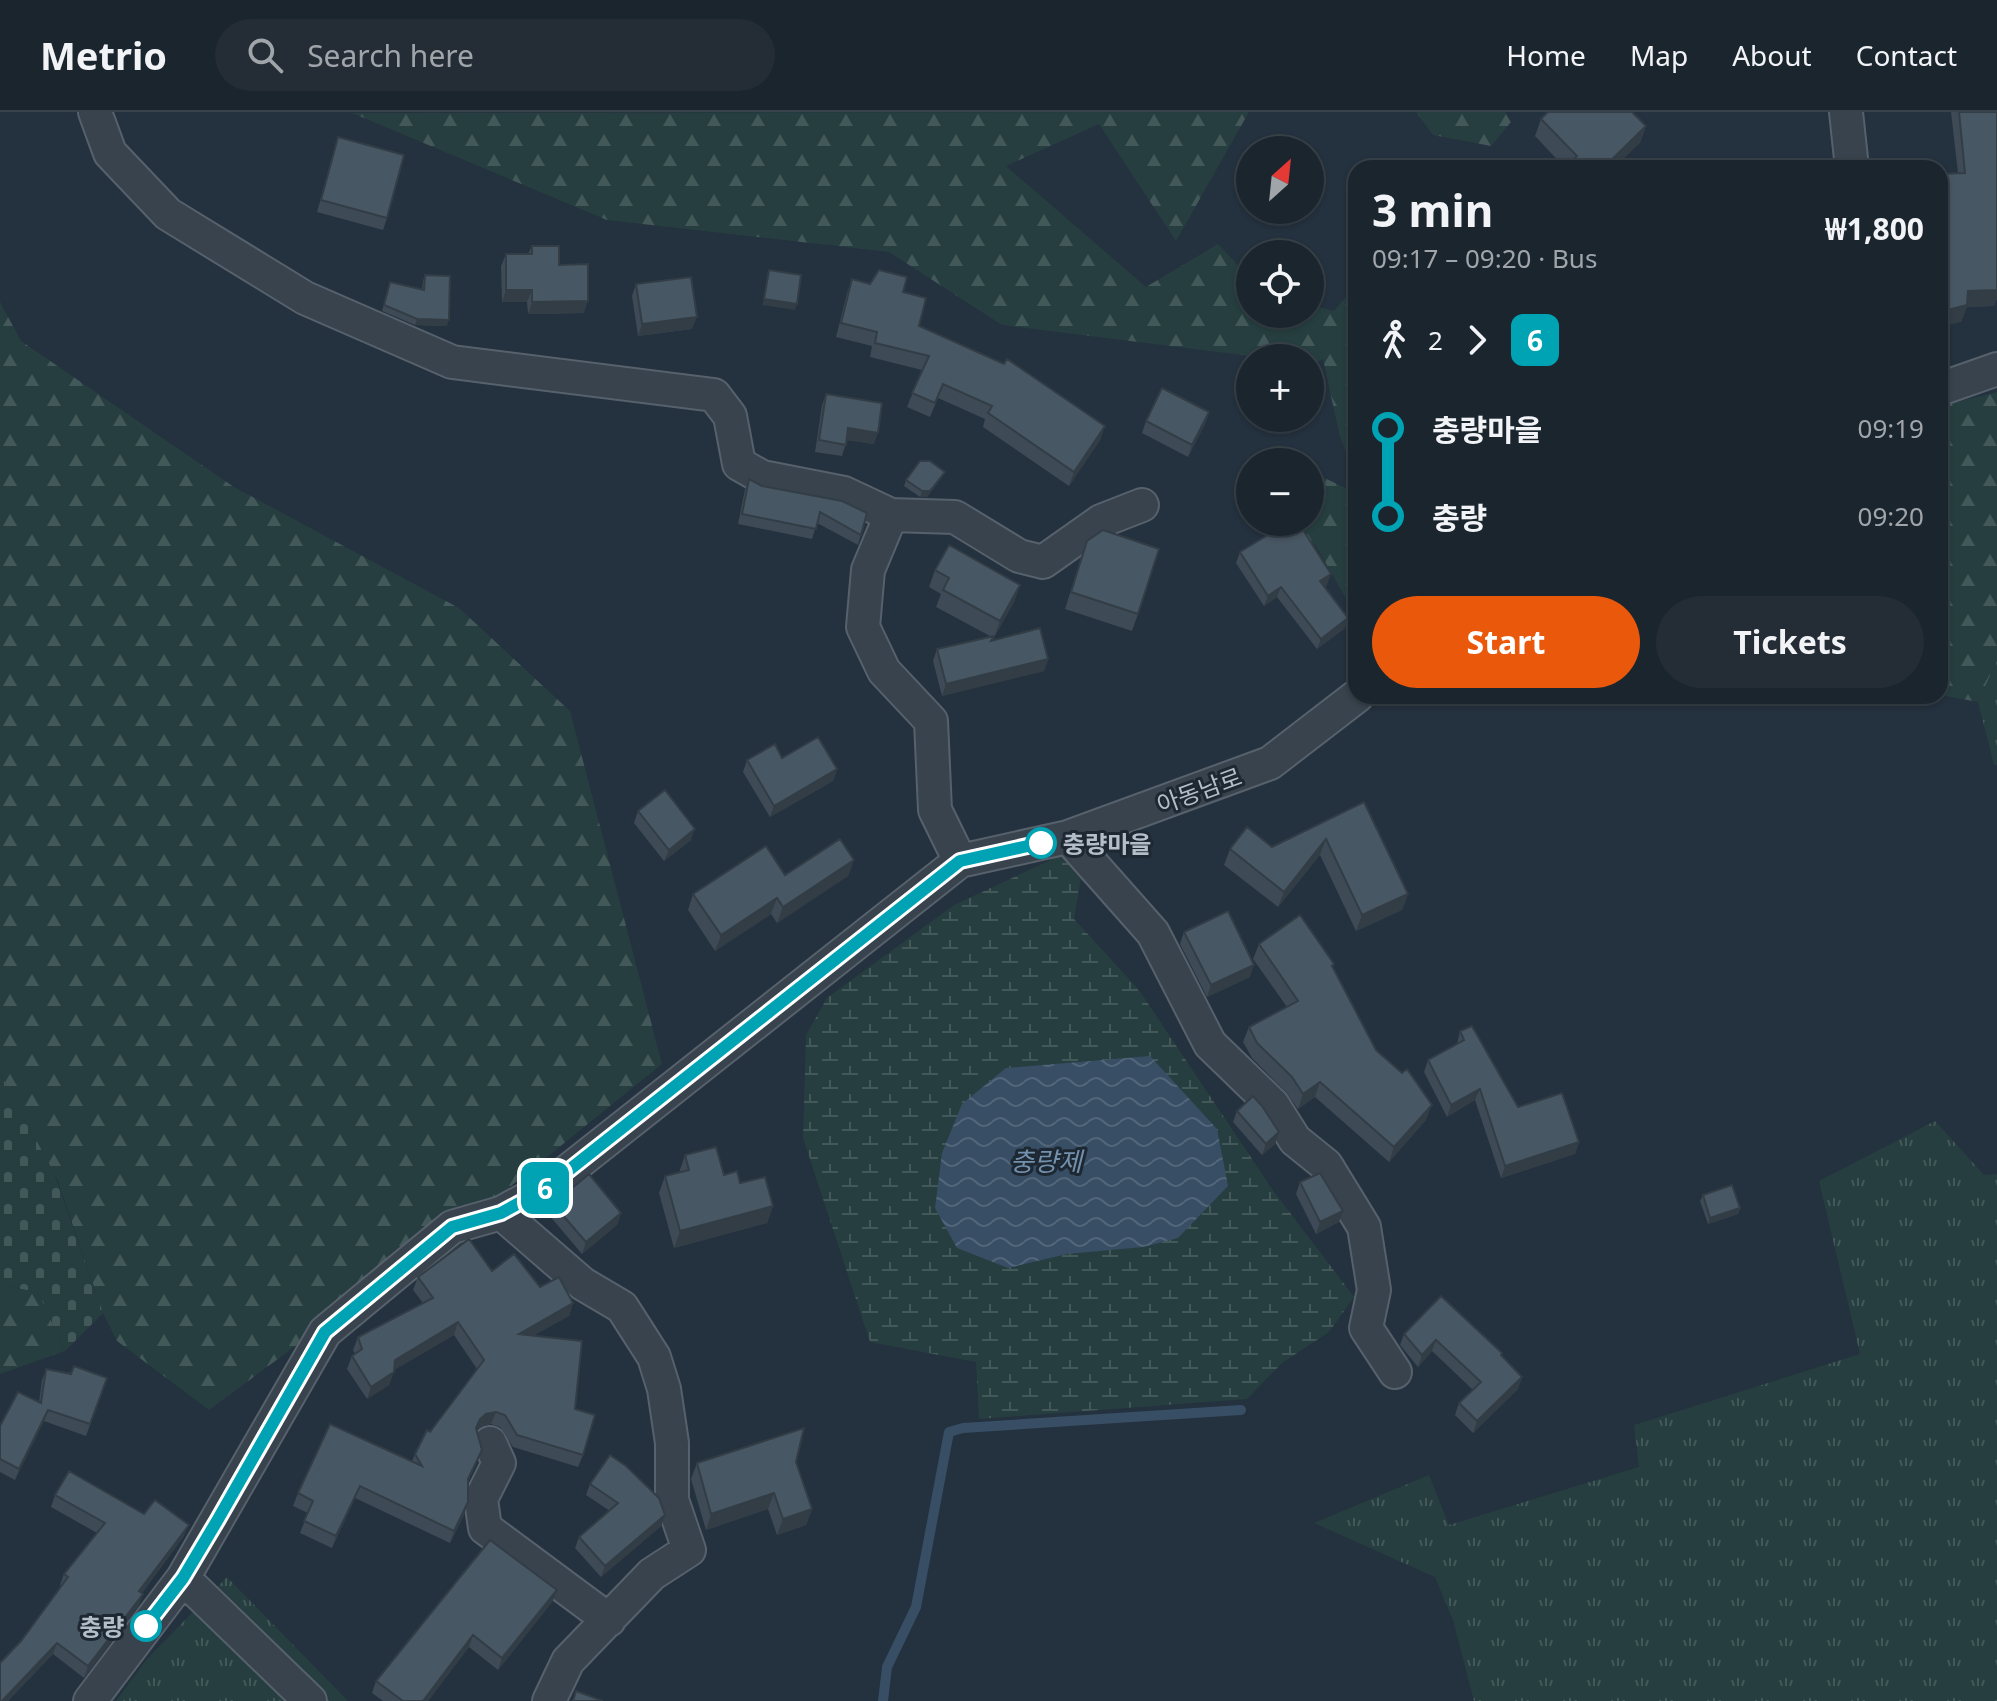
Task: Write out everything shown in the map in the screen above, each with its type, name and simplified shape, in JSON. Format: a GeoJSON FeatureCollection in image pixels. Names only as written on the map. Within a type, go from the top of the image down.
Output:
{"type":"FeatureCollection","features":[{"type":"Feature","properties":{"kind":"street"},"geometry":{"type":"LineString","coordinates":[[95,112],[110,153],[168,214],[305,298],[452,362],[714,395],[730,416],[739,464],[762,477],[844,493],[891,515],[955,517],[1019,556],[1043,562],[1101,521],[1142,505]]}},
{"type":"Feature","properties":{"kind":"street"},"geometry":{"type":"LineString","coordinates":[[1846,112],[1851,160]]}},
{"type":"Feature","properties":{"kind":"street"},"geometry":{"type":"LineString","coordinates":[[1948,386],[1997,369]]}},
{"type":"Feature","properties":{"kind":"street"},"geometry":{"type":"LineString","coordinates":[[891,515],[868,570],[863,627],[884,671],[931,721],[935,810],[960,861]]}},
{"type":"Feature","properties":{"kind":"street","name":"아동남로"},"geometry":{"type":"LineString","coordinates":[[90,1701],[183,1578],[325,1332],[452,1227],[501,1213],[545,1189],[960,861],[1068,837],[1270,763],[1348,703]]}},
{"type":"Feature","properties":{"kind":"street"},"geometry":{"type":"LineString","coordinates":[[1068,837],[1153,933],[1210,1044],[1273,1105],[1295,1140],[1326,1165],[1364,1227],[1374,1290],[1366,1328],[1395,1372]]}},
{"type":"Feature","properties":{"kind":"street"},"geometry":{"type":"LineString","coordinates":[[501,1213],[583,1284],[622,1307],[654,1357],[664,1389],[672,1443],[672,1500],[689,1550],[652,1574],[568,1661],[549,1701]]}},
{"type":"Feature","properties":{"kind":"street"},"geometry":{"type":"LineString","coordinates":[[490,1443],[499,1463],[481,1499],[485,1528],[609,1620]]}},
{"type":"Feature","properties":{"kind":"street"},"geometry":{"type":"LineString","coordinates":[[183,1578],[310,1701]]}},
{"type":"Feature","properties":{"kind":"green space"},"geometry":{"type":"Polygon","coordinates":[[[1249,112],[1176,241],[1099,124],[1006,166],[1146,287],[1218,244],[1236,263],[1236,328],[1324,328],[1324,308],[1334,311],[1348,294],[1348,458],[1339,433],[1324,364],[1324,344],[1236,344],[1236,354],[1002,325],[889,252],[607,220],[352,113],[1249,112]]]}},
{"type":"Feature","properties":{"kind":"green space"},"geometry":{"type":"Polygon","coordinates":[[[1416,112],[1505,112],[1511,122],[1491,146],[1433,135],[1416,112]]]}},
{"type":"Feature","properties":{"kind":"green space"},"geometry":{"type":"Polygon","coordinates":[[[0,302],[21,341],[234,487],[459,608],[570,711],[662,1064],[505,1191],[209,1410],[117,1341],[103,1313],[57,1179],[0,1073],[0,302]]]}},
{"type":"Feature","properties":{"kind":"green space"},"geometry":{"type":"Polygon","coordinates":[[[1997,392],[1997,660],[1978,702],[1948,696],[1948,404],[1997,392]]]}},
{"type":"Feature","properties":{"kind":"green space"},"geometry":{"type":"Polygon","coordinates":[[[1324,478],[1348,489],[1348,602],[1316,546],[1307,536],[1324,536],[1324,478]]]}},
{"type":"Feature","properties":{"kind":"green space"},"geometry":{"type":"Polygon","coordinates":[[[1997,660],[1997,765],[1994,765],[1978,702],[1997,660]]]}},
{"type":"Feature","properties":{"kind":"green space"},"geometry":{"type":"Polygon","coordinates":[[[1087,843],[1074,919],[1139,990],[1272,1189],[1354,1297],[1329,1332],[1282,1363],[1247,1399],[979,1419],[976,1362],[870,1342],[803,1138],[806,1035],[827,998],[954,905],[1087,843]]]}},
{"type":"Feature","properties":{"kind":"green space"},"geometry":{"type":"Polygon","coordinates":[[[0,1073],[54,1173],[103,1313],[65,1351],[38,1292],[0,1285],[0,1073]]]}},
{"type":"Feature","properties":{"kind":"green space"},"geometry":{"type":"Polygon","coordinates":[[[1935,1121],[1984,1175],[1997,1174],[1997,1701],[1474,1701],[1453,1620],[1435,1577],[1314,1523],[1429,1475],[1449,1525],[1639,1467],[1634,1425],[1860,1354],[1819,1181],[1935,1121]]]}},
{"type":"Feature","properties":{"kind":"green space"},"geometry":{"type":"Polygon","coordinates":[[[0,1285],[38,1292],[65,1351],[0,1374],[0,1285]]]}},
{"type":"Feature","properties":{"kind":"green space"},"geometry":{"type":"Polygon","coordinates":[[[227,1577],[348,1701],[116,1701],[147,1659],[227,1577]]]}},
{"type":"Feature","properties":{"kind":"water","name":"충량제"},"geometry":{"type":"Polygon","coordinates":[[[1150,1056],[1217,1129],[1228,1186],[1178,1238],[1143,1247],[1067,1254],[1008,1268],[957,1248],[935,1208],[942,1153],[962,1104],[1006,1068],[1150,1056]]]}},
{"type":"Feature","properties":{"kind":"building"},"geometry":{"type":"Polygon","coordinates":[[[1548,112],[1632,112],[1646,126],[1611,160],[1573,160],[1577,156],[1541,119],[1548,112]]]}},
{"type":"Feature","properties":{"kind":"building"},"geometry":{"type":"Polygon","coordinates":[[[1959,112],[1997,112],[1997,290],[1968,291],[1967,305],[1948,310],[1948,174],[1965,173],[1959,112]]]}},
{"type":"Feature","properties":{"kind":"building"},"geometry":{"type":"Polygon","coordinates":[[[338,137],[404,155],[387,218],[321,200],[338,137]]]}},
{"type":"Feature","properties":{"kind":"building"},"geometry":{"type":"Polygon","coordinates":[[[532,246],[559,246],[559,265],[588,264],[588,301],[532,302],[532,290],[506,290],[506,254],[532,254],[532,246]]]}},
{"type":"Feature","properties":{"kind":"building"},"geometry":{"type":"Polygon","coordinates":[[[769,270],[801,275],[797,304],[764,299],[769,270]]]}},
{"type":"Feature","properties":{"kind":"building"},"geometry":{"type":"Polygon","coordinates":[[[879,270],[907,277],[903,292],[926,298],[919,326],[1004,364],[1007,359],[1105,426],[1074,472],[988,413],[992,406],[943,384],[935,403],[912,393],[929,356],[875,343],[877,332],[841,323],[852,279],[870,284],[879,270]]]}},
{"type":"Feature","properties":{"kind":"building"},"geometry":{"type":"Polygon","coordinates":[[[425,275],[450,276],[449,320],[417,319],[384,305],[390,282],[424,290],[425,275]]]}},
{"type":"Feature","properties":{"kind":"building"},"geometry":{"type":"Polygon","coordinates":[[[691,277],[697,317],[642,324],[636,284],[691,277]]]}},
{"type":"Feature","properties":{"kind":"building"},"geometry":{"type":"Polygon","coordinates":[[[1162,388],[1209,412],[1192,445],[1146,421],[1162,388]]]}},
{"type":"Feature","properties":{"kind":"building"},"geometry":{"type":"Polygon","coordinates":[[[826,394],[882,403],[878,433],[848,428],[846,445],[819,440],[826,394]]]}},
{"type":"Feature","properties":{"kind":"building"},"geometry":{"type":"Polygon","coordinates":[[[920,461],[930,461],[945,472],[930,491],[922,491],[906,480],[920,461]]]}},
{"type":"Feature","properties":{"kind":"building"},"geometry":{"type":"Polygon","coordinates":[[[749,479],[762,486],[842,501],[867,513],[861,535],[820,512],[816,529],[742,514],[749,479]]]}},
{"type":"Feature","properties":{"kind":"building"},"geometry":{"type":"Polygon","coordinates":[[[1103,530],[1159,549],[1138,614],[1071,592],[1087,541],[1103,530]]]}},
{"type":"Feature","properties":{"kind":"building"},"geometry":{"type":"Polygon","coordinates":[[[1266,536],[1307,536],[1331,574],[1320,581],[1348,618],[1321,639],[1281,587],[1268,596],[1240,552],[1266,536]]]}},
{"type":"Feature","properties":{"kind":"building"},"geometry":{"type":"Polygon","coordinates":[[[949,545],[1020,585],[1000,621],[943,590],[949,578],[935,570],[949,545]]]}},
{"type":"Feature","properties":{"kind":"building"},"geometry":{"type":"Polygon","coordinates":[[[1040,628],[1048,659],[946,684],[937,649],[994,636],[991,641],[1040,628]]]}},
{"type":"Feature","properties":{"kind":"building"},"geometry":{"type":"Polygon","coordinates":[[[818,737],[837,769],[774,806],[747,760],[775,744],[782,758],[818,737]]]}},
{"type":"Feature","properties":{"kind":"building"},"geometry":{"type":"Polygon","coordinates":[[[665,790],[695,829],[669,850],[638,811],[665,790]]]}},
{"type":"Feature","properties":{"kind":"building"},"geometry":{"type":"Polygon","coordinates":[[[1364,802],[1408,894],[1362,915],[1326,839],[1284,892],[1230,849],[1247,827],[1272,847],[1364,802]]]}},
{"type":"Feature","properties":{"kind":"building"},"geometry":{"type":"Polygon","coordinates":[[[840,839],[854,860],[783,907],[777,898],[721,935],[693,894],[766,846],[785,875],[840,839]]]}},
{"type":"Feature","properties":{"kind":"building"},"geometry":{"type":"Polygon","coordinates":[[[1228,911],[1254,965],[1211,985],[1184,932],[1228,911]]]}},
{"type":"Feature","properties":{"kind":"building"},"geometry":{"type":"Polygon","coordinates":[[[1300,915],[1334,964],[1332,966],[1376,1050],[1402,1073],[1407,1069],[1432,1105],[1394,1147],[1320,1082],[1303,1094],[1292,1077],[1257,1043],[1249,1027],[1298,1001],[1259,944],[1300,915]]]}},
{"type":"Feature","properties":{"kind":"building"},"geometry":{"type":"Polygon","coordinates":[[[1472,1026],[1518,1107],[1562,1093],[1579,1142],[1505,1166],[1480,1089],[1451,1105],[1428,1060],[1464,1040],[1460,1031],[1472,1026]]]}},
{"type":"Feature","properties":{"kind":"building"},"geometry":{"type":"Polygon","coordinates":[[[1253,1096],[1279,1132],[1266,1144],[1237,1111],[1253,1096]]]}},
{"type":"Feature","properties":{"kind":"building"},"geometry":{"type":"Polygon","coordinates":[[[716,1147],[724,1175],[737,1171],[740,1183],[765,1177],[773,1206],[680,1231],[665,1176],[689,1170],[685,1155],[716,1147]]]}},
{"type":"Feature","properties":{"kind":"building"},"geometry":{"type":"Polygon","coordinates":[[[1320,1173],[1343,1211],[1320,1222],[1300,1182],[1320,1173]]]}},
{"type":"Feature","properties":{"kind":"building"},"geometry":{"type":"Polygon","coordinates":[[[589,1174],[621,1213],[586,1242],[553,1204],[589,1174]]]}},
{"type":"Feature","properties":{"kind":"building"},"geometry":{"type":"Polygon","coordinates":[[[1732,1185],[1740,1208],[1710,1218],[1703,1195],[1732,1185]]]}},
{"type":"Feature","properties":{"kind":"building"},"geometry":{"type":"Polygon","coordinates":[[[469,1239],[492,1271],[514,1254],[540,1287],[559,1277],[573,1303],[519,1334],[582,1341],[575,1409],[595,1415],[583,1455],[517,1435],[505,1415],[496,1412],[486,1414],[476,1428],[482,1450],[468,1479],[468,1502],[454,1531],[360,1486],[336,1536],[304,1521],[313,1501],[298,1493],[330,1424],[422,1466],[415,1454],[427,1430],[430,1432],[484,1360],[458,1322],[395,1360],[394,1372],[371,1387],[352,1356],[362,1349],[358,1337],[433,1298],[418,1277],[469,1239]]]}},
{"type":"Feature","properties":{"kind":"building"},"geometry":{"type":"Polygon","coordinates":[[[1441,1296],[1502,1353],[1522,1377],[1477,1421],[1459,1403],[1481,1382],[1436,1340],[1422,1355],[1404,1334],[1441,1296]]]}},
{"type":"Feature","properties":{"kind":"building"},"geometry":{"type":"Polygon","coordinates":[[[74,1366],[107,1378],[90,1424],[48,1410],[19,1469],[0,1459],[0,1426],[18,1392],[41,1403],[46,1369],[71,1374],[74,1366]]]}},
{"type":"Feature","properties":{"kind":"building"},"geometry":{"type":"Polygon","coordinates":[[[804,1428],[796,1462],[812,1509],[783,1519],[774,1493],[711,1514],[697,1463],[804,1428]]]}},
{"type":"Feature","properties":{"kind":"building"},"geometry":{"type":"Polygon","coordinates":[[[610,1455],[659,1498],[665,1515],[605,1566],[579,1537],[618,1503],[590,1484],[610,1455]]]}},
{"type":"Feature","properties":{"kind":"building"},"geometry":{"type":"Polygon","coordinates":[[[69,1471],[144,1514],[155,1500],[189,1525],[139,1591],[143,1594],[88,1666],[57,1643],[0,1701],[0,1663],[21,1641],[68,1577],[64,1574],[105,1523],[55,1495],[69,1471]]]}},
{"type":"Feature","properties":{"kind":"building"},"geometry":{"type":"Polygon","coordinates":[[[490,1540],[557,1590],[502,1658],[473,1635],[423,1701],[403,1701],[376,1681],[490,1540]]]}},
{"type":"Feature","properties":{"kind":"building"},"geometry":{"type":"Polygon","coordinates":[[[576,1691],[603,1701],[573,1701],[576,1691]]]}},
{"type":"Feature","properties":{"kind":"waterway"},"geometry":{"type":"LineString","coordinates":[[883,1701],[887,1667],[916,1607],[949,1432],[963,1428],[1241,1410]]}},
{"type":"Feature","properties":{"kind":"bus line","name":"6"},"geometry":{"type":"LineString","coordinates":[[146,1626],[183,1578],[325,1332],[452,1227],[501,1213],[545,1189],[960,861],[1041,843]]}},
{"type":"Feature","properties":{"kind":"place","name":"충량마을"},"geometry":{"type":"Point","coordinates":[1041,843]}},
{"type":"Feature","properties":{"kind":"place","name":"충량"},"geometry":{"type":"Point","coordinates":[146,1626]}}]}
